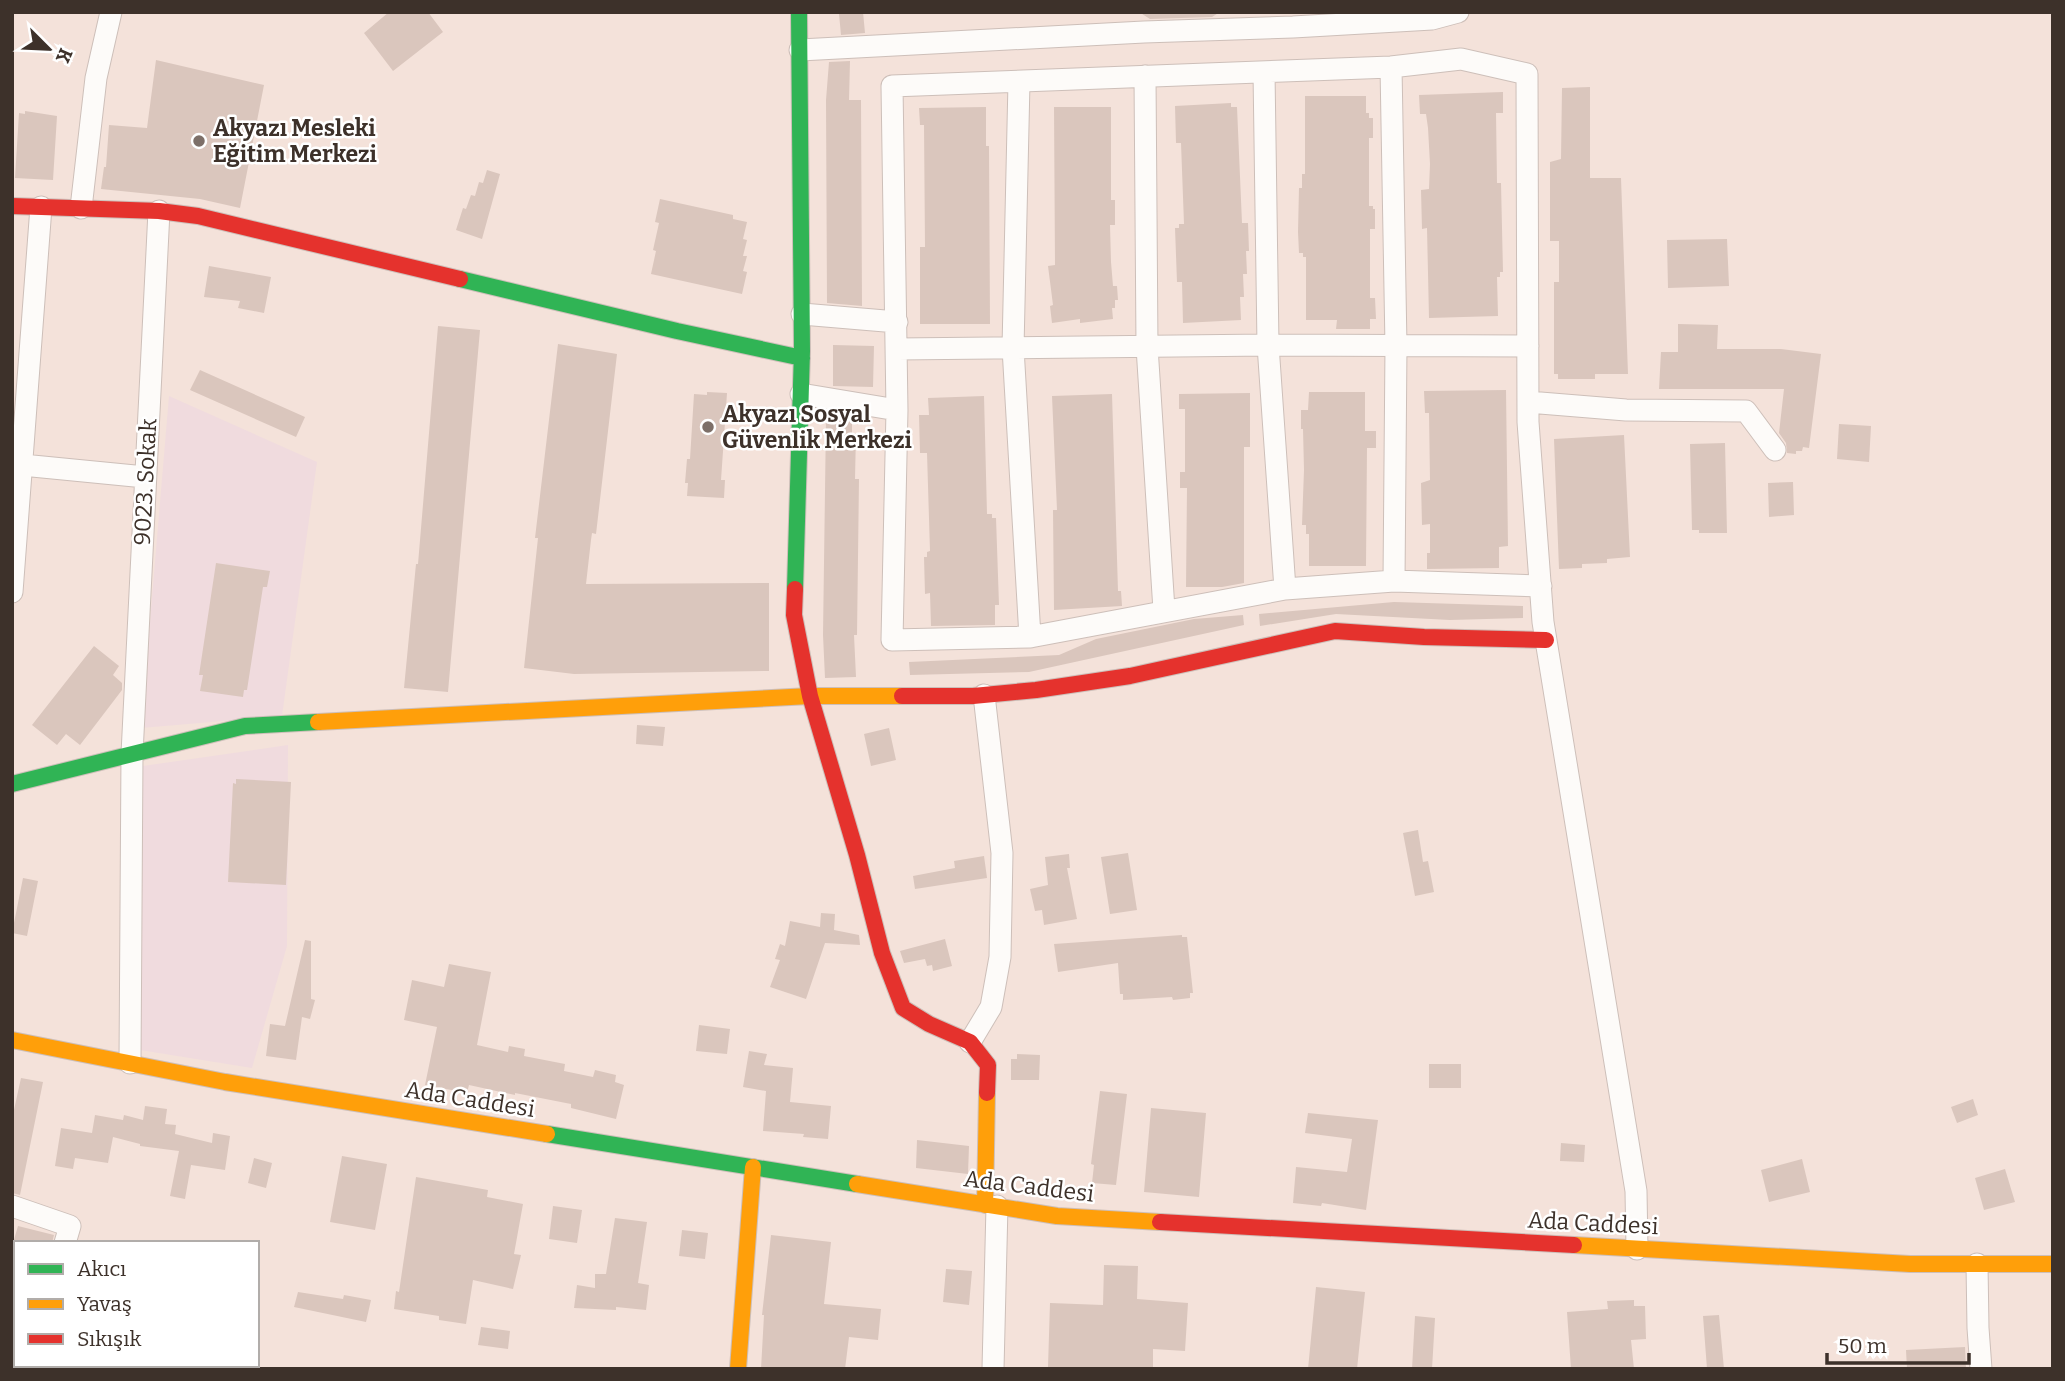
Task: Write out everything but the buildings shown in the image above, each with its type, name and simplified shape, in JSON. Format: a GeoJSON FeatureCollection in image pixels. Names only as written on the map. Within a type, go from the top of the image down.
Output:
{"type":"FeatureCollection","features":[{"type":"Feature","properties":{"kind":"main road"},"geometry":{"type":"LineString","coordinates":[[799,12],[802,358],[794,615],[810,696],[882,953],[903,1008],[929,1024],[970,1042],[988,1065],[991,1205]]}},
{"type":"Feature","properties":{"kind":"main road"},"geometry":{"type":"LineString","coordinates":[[12,206],[159,211],[198,216],[677,331],[802,358]]}},
{"type":"Feature","properties":{"kind":"main road"},"geometry":{"type":"LineString","coordinates":[[12,784],[245,726],[810,696],[985,695],[1130,676],[1335,631],[1424,637],[1546,640]]}},
{"type":"Feature","properties":{"kind":"main road","name":"Ada Caddesi"},"geometry":{"type":"LineString","coordinates":[[12,1040],[238,1085],[1056,1216],[1910,1264],[2053,1264]]}},
{"type":"Feature","properties":{"kind":"main road"},"geometry":{"type":"LineString","coordinates":[[738,1369],[753,1167]]}},
{"type":"Feature","properties":{"kind":"street"},"geometry":{"type":"LineString","coordinates":[[81,208],[96,78],[111,12]]}},
{"type":"Feature","properties":{"kind":"street"},"geometry":{"type":"LineString","coordinates":[[800,50],[1432,19],[1458,12]]}},
{"type":"Feature","properties":{"kind":"street"},"geometry":{"type":"LineString","coordinates":[[1541,586],[1394,581],[1285,589],[1030,637],[892,640],[897,410],[892,86],[1391,67],[1461,59],[1527,74],[1528,402],[1546,640],[1636,1191],[1637,1249]]}},
{"type":"Feature","properties":{"kind":"street"},"geometry":{"type":"LineString","coordinates":[[1391,67],[1396,346],[1394,581]]}},
{"type":"Feature","properties":{"kind":"street"},"geometry":{"type":"LineString","coordinates":[[1265,72],[1268,345],[1285,589]]}},
{"type":"Feature","properties":{"kind":"street"},"geometry":{"type":"LineString","coordinates":[[1145,76],[1147,347],[1164,610]]}},
{"type":"Feature","properties":{"kind":"street"},"geometry":{"type":"LineString","coordinates":[[1019,82],[1013,348],[1030,637]]}},
{"type":"Feature","properties":{"kind":"street"},"geometry":{"type":"LineString","coordinates":[[12,592],[16,465],[41,206]]}},
{"type":"Feature","properties":{"kind":"street","name":"9023. Sokak"},"geometry":{"type":"LineString","coordinates":[[130,1063],[132,754],[159,211]]}},
{"type":"Feature","properties":{"kind":"street"},"geometry":{"type":"LineString","coordinates":[[802,314],[897,322]]}},
{"type":"Feature","properties":{"kind":"street"},"geometry":{"type":"LineString","coordinates":[[897,349],[1268,345],[1528,346]]}},
{"type":"Feature","properties":{"kind":"street"},"geometry":{"type":"LineString","coordinates":[[801,394],[897,410]]}},
{"type":"Feature","properties":{"kind":"street"},"geometry":{"type":"LineString","coordinates":[[1528,402],[1626,410],[1746,411],[1775,450]]}},
{"type":"Feature","properties":{"kind":"street"},"geometry":{"type":"LineString","coordinates":[[16,465],[145,478]]}},
{"type":"Feature","properties":{"kind":"street"},"geometry":{"type":"LineString","coordinates":[[970,1042],[991,1007],[1000,957],[1002,853],[985,695]]}},
{"type":"Feature","properties":{"kind":"street"},"geometry":{"type":"LineString","coordinates":[[991,1205],[993,1369]]}},
{"type":"Feature","properties":{"kind":"street"},"geometry":{"type":"LineString","coordinates":[[12,1206],[70,1226],[66,1241]]}},
{"type":"Feature","properties":{"kind":"street"},"geometry":{"type":"LineString","coordinates":[[1977,1264],[1981,1369]]}},
{"type":"Feature","properties":{"kind":"shaded area"},"geometry":{"type":"Polygon","coordinates":[[[169,396],[317,462],[282,716],[141,728],[169,396]]]}},
{"type":"Feature","properties":{"kind":"shaded area"},"geometry":{"type":"Polygon","coordinates":[[[288,745],[287,946],[252,1068],[140,1050],[143,766],[288,745]]]}},
{"type":"Feature","properties":{"kind":"traffic: fast"},"geometry":{"type":"LineString","coordinates":[[795,589],[802,351],[799,12]]}},
{"type":"Feature","properties":{"kind":"traffic: fast"},"geometry":{"type":"LineString","coordinates":[[460,279],[802,358]]}},
{"type":"Feature","properties":{"kind":"traffic: fast"},"geometry":{"type":"LineString","coordinates":[[12,784],[245,726],[318,722]]}},
{"type":"Feature","properties":{"kind":"traffic: fast"},"geometry":{"type":"LineString","coordinates":[[547,1134],[857,1184]]}},
{"type":"Feature","properties":{"kind":"traffic: slow"},"geometry":{"type":"LineString","coordinates":[[318,722],[810,696],[902,696]]}},
{"type":"Feature","properties":{"kind":"traffic: slow"},"geometry":{"type":"LineString","coordinates":[[12,1040],[225,1082],[547,1134]]}},
{"type":"Feature","properties":{"kind":"traffic: slow"},"geometry":{"type":"LineString","coordinates":[[985,1205],[987,1093]]}},
{"type":"Feature","properties":{"kind":"traffic: slow"},"geometry":{"type":"LineString","coordinates":[[738,1369],[753,1167]]}},
{"type":"Feature","properties":{"kind":"traffic: slow"},"geometry":{"type":"LineString","coordinates":[[857,1184],[1057,1216],[1160,1222]]}},
{"type":"Feature","properties":{"kind":"traffic: slow"},"geometry":{"type":"LineString","coordinates":[[1574,1245],[1910,1264],[2053,1264]]}},
{"type":"Feature","properties":{"kind":"traffic: jam"},"geometry":{"type":"LineString","coordinates":[[12,206],[159,211],[198,216],[460,279]]}},
{"type":"Feature","properties":{"kind":"traffic: jam"},"geometry":{"type":"LineString","coordinates":[[795,589],[794,615],[810,696],[857,855],[882,953],[903,1008],[929,1024],[970,1042],[988,1065],[987,1093]]}},
{"type":"Feature","properties":{"kind":"traffic: jam"},"geometry":{"type":"LineString","coordinates":[[902,696],[973,696],[1130,676],[1335,631],[1424,637],[1546,640]]}},
{"type":"Feature","properties":{"kind":"traffic: jam"},"geometry":{"type":"LineString","coordinates":[[1160,1222],[1574,1245]]}},
{"type":"Feature","properties":{"kind":"place","name":"Akyazı Mesleki Eğitim Merkezi"},"geometry":{"type":"Point","coordinates":[199,141]}},
{"type":"Feature","properties":{"kind":"place","name":"Akyazı Sosyal Güvenlik Merkezi"},"geometry":{"type":"Point","coordinates":[708,427]}}]}
